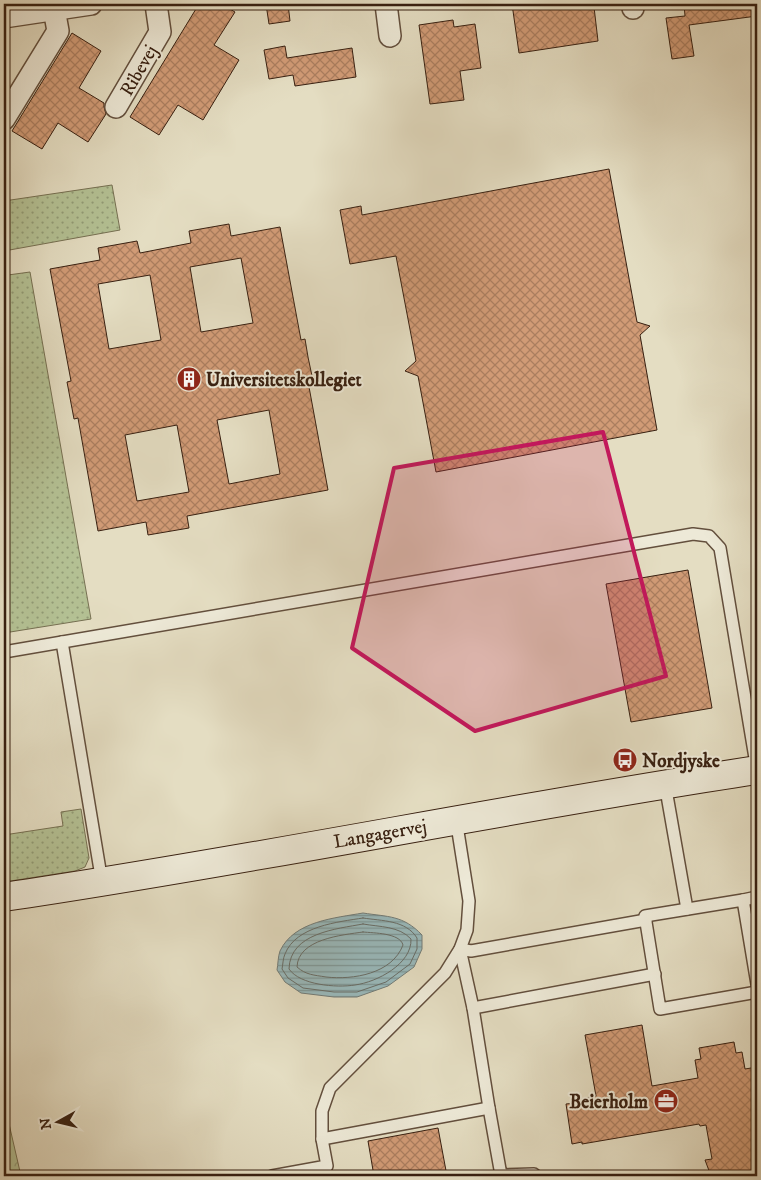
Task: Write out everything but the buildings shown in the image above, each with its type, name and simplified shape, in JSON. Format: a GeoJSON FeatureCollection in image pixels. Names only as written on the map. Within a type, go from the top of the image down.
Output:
{"type":"FeatureCollection","features":[{"type":"Feature","properties":{"kind":"street"},"geometry":{"type":"LineString","coordinates":[[4,17],[91,4]]}},
{"type":"Feature","properties":{"kind":"street","name":"Ribevej"},"geometry":{"type":"LineString","coordinates":[[116,107],[160,32],[156,4]]}},
{"type":"Feature","properties":{"kind":"street"},"geometry":{"type":"LineString","coordinates":[[386,4],[390,36]]}},
{"type":"Feature","properties":{"kind":"street"},"geometry":{"type":"LineString","coordinates":[[4,119],[58,31],[54,10]]}},
{"type":"Feature","properties":{"kind":"street","name":"Langagervej"},"geometry":{"type":"LineString","coordinates":[[4,897],[102,882],[456,819],[757,770]]}},
{"type":"Feature","properties":{"kind":"lane"},"geometry":{"type":"LineString","coordinates":[[4,652],[693,534],[709,536],[720,548],[757,770]]}},
{"type":"Feature","properties":{"kind":"lane"},"geometry":{"type":"LineString","coordinates":[[62,642],[102,882]]}},
{"type":"Feature","properties":{"kind":"lane"},"geometry":{"type":"LineString","coordinates":[[665,784],[687,909]]}},
{"type":"Feature","properties":{"kind":"lane"},"geometry":{"type":"LineString","coordinates":[[272,1176],[327,1166],[322,1139],[322,1111],[330,1088],[445,973],[460,949],[467,930],[469,902],[456,819]]}},
{"type":"Feature","properties":{"kind":"lane"},"geometry":{"type":"LineString","coordinates":[[757,897],[645,916],[660,1009],[757,992]]}},
{"type":"Feature","properties":{"kind":"lane"},"geometry":{"type":"LineString","coordinates":[[743,900],[755,955],[757,984]]}},
{"type":"Feature","properties":{"kind":"lane"},"geometry":{"type":"LineString","coordinates":[[460,949],[471,951],[646,920]]}},
{"type":"Feature","properties":{"kind":"lane"},"geometry":{"type":"LineString","coordinates":[[460,949],[473,1008],[501,1175],[534,1174],[536,1176]]}},
{"type":"Feature","properties":{"kind":"lane"},"geometry":{"type":"LineString","coordinates":[[473,1008],[655,974]]}},
{"type":"Feature","properties":{"kind":"lane"},"geometry":{"type":"LineString","coordinates":[[322,1139],[489,1108]]}},
{"type":"Feature","properties":{"kind":"highlighted area"},"geometry":{"type":"Polygon","coordinates":[[[603,432],[666,676],[475,731],[352,648],[394,468],[603,432]]]}},
{"type":"Feature","properties":{"kind":"green space"},"geometry":{"type":"Polygon","coordinates":[[[112,185],[120,230],[4,251],[4,201],[112,185]]]}},
{"type":"Feature","properties":{"kind":"green space"},"geometry":{"type":"Polygon","coordinates":[[[4,251],[8,275],[30,272],[91,619],[4,633],[4,578],[9,577],[4,543],[4,251]]]}},
{"type":"Feature","properties":{"kind":"green space"},"geometry":{"type":"Polygon","coordinates":[[[81,809],[89,858],[85,867],[75,871],[4,882],[4,835],[63,826],[61,812],[81,809]]]}},
{"type":"Feature","properties":{"kind":"green space"},"geometry":{"type":"Polygon","coordinates":[[[4,1102],[21,1176],[4,1176],[4,1102]]]}},
{"type":"Feature","properties":{"kind":"water"},"geometry":{"type":"Polygon","coordinates":[[[363,913],[402,920],[422,935],[422,949],[414,967],[388,986],[357,997],[334,997],[301,993],[285,982],[277,970],[279,955],[286,941],[295,933],[305,927],[328,919],[363,913]]]}},
{"type":"Feature","properties":{"kind":"place","name":"Universitetskollegiet"},"geometry":{"type":"Point","coordinates":[189,379]}},
{"type":"Feature","properties":{"kind":"place","name":"Nordjyske"},"geometry":{"type":"Point","coordinates":[625,760]}},
{"type":"Feature","properties":{"kind":"place","name":"Beierholm"},"geometry":{"type":"Point","coordinates":[666,1101]}}]}
